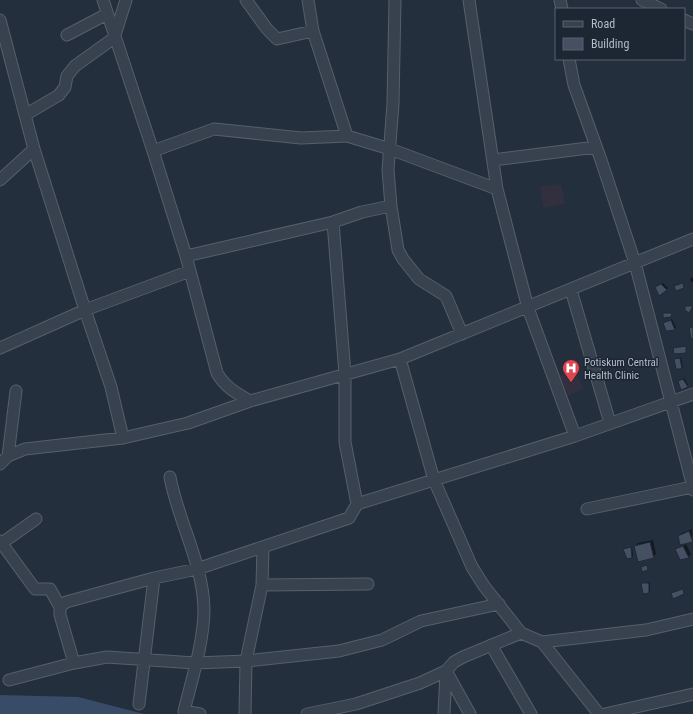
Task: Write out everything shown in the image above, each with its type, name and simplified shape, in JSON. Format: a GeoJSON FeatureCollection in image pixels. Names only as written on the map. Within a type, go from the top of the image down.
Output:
{"type":"FeatureCollection","features":[{"type":"Feature","properties":{"kind":"street"},"geometry":{"type":"LineString","coordinates":[[103,0],[114,38],[153,151],[186,256],[217,373],[222,381],[232,391],[250,401]]}},
{"type":"Feature","properties":{"kind":"street"},"geometry":{"type":"LineString","coordinates":[[26,115],[59,95],[65,87],[67,76],[75,66],[114,38],[126,0]]}},
{"type":"Feature","properties":{"kind":"street"},"geometry":{"type":"LineString","coordinates":[[246,0],[267,29],[277,39],[313,31]]}},
{"type":"Feature","properties":{"kind":"street"},"geometry":{"type":"LineString","coordinates":[[308,0],[313,31],[347,136]]}},
{"type":"Feature","properties":{"kind":"street"},"geometry":{"type":"LineString","coordinates":[[395,0],[393,104],[388,170],[391,206],[398,250],[403,259],[419,279],[446,296],[462,334]]}},
{"type":"Feature","properties":{"kind":"street"},"geometry":{"type":"LineString","coordinates":[[470,0],[497,189],[528,308],[575,436]]}},
{"type":"Feature","properties":{"kind":"street"},"geometry":{"type":"LineString","coordinates":[[642,0],[659,8]]}},
{"type":"Feature","properties":{"kind":"street"},"geometry":{"type":"LineString","coordinates":[[68,35],[107,14]]}},
{"type":"Feature","properties":{"kind":"street"},"geometry":{"type":"LineString","coordinates":[[0,20],[34,149],[111,387],[123,438]]}},
{"type":"Feature","properties":{"kind":"street"},"geometry":{"type":"LineString","coordinates":[[569,60],[574,85],[635,263],[693,488],[587,509]]}},
{"type":"Feature","properties":{"kind":"street"},"geometry":{"type":"LineString","coordinates":[[153,151],[214,129],[301,138],[347,136],[390,149],[497,189]]}},
{"type":"Feature","properties":{"kind":"street"},"geometry":{"type":"LineString","coordinates":[[493,160],[596,147]]}},
{"type":"Feature","properties":{"kind":"street"},"geometry":{"type":"LineString","coordinates":[[0,180],[34,149]]}},
{"type":"Feature","properties":{"kind":"street"},"geometry":{"type":"LineString","coordinates":[[186,256],[333,222],[362,212],[391,206]]}},
{"type":"Feature","properties":{"kind":"street"},"geometry":{"type":"LineString","coordinates":[[60,607],[66,602],[154,578],[198,569],[349,518],[357,504],[344,442],[346,374],[333,222]]}},
{"type":"Feature","properties":{"kind":"street"},"geometry":{"type":"LineString","coordinates":[[0,464],[8,456],[25,449],[123,438],[188,423],[250,401],[400,359],[528,308],[693,239]]}},
{"type":"Feature","properties":{"kind":"street"},"geometry":{"type":"LineString","coordinates":[[0,348],[85,310],[190,271]]}},
{"type":"Feature","properties":{"kind":"street"},"geometry":{"type":"LineString","coordinates":[[571,290],[610,423]]}},
{"type":"Feature","properties":{"kind":"street"},"geometry":{"type":"LineString","coordinates":[[400,359],[434,480],[472,567],[484,586],[521,633],[542,642],[599,714]]}},
{"type":"Feature","properties":{"kind":"street"},"geometry":{"type":"LineString","coordinates":[[8,456],[5,438],[16,391]]}},
{"type":"Feature","properties":{"kind":"street"},"geometry":{"type":"LineString","coordinates":[[357,504],[575,436],[693,394]]}},
{"type":"Feature","properties":{"kind":"street"},"geometry":{"type":"LineString","coordinates":[[170,477],[174,500],[198,569],[204,609],[202,628],[184,711],[200,714]]}},
{"type":"Feature","properties":{"kind":"street"},"geometry":{"type":"LineString","coordinates":[[36,519],[1,542],[35,589],[50,589],[60,607],[60,615],[74,663]]}},
{"type":"Feature","properties":{"kind":"street"},"geometry":{"type":"LineString","coordinates":[[245,714],[246,661],[262,586],[263,547]]}},
{"type":"Feature","properties":{"kind":"street"},"geometry":{"type":"LineString","coordinates":[[139,704],[154,578]]}},
{"type":"Feature","properties":{"kind":"street"},"geometry":{"type":"LineString","coordinates":[[262,586],[368,584]]}},
{"type":"Feature","properties":{"kind":"street"},"geometry":{"type":"LineString","coordinates":[[9,680],[74,663],[107,657],[195,663],[246,661],[339,651],[382,640],[421,622],[499,604]]}},
{"type":"Feature","properties":{"kind":"street"},"geometry":{"type":"LineString","coordinates":[[542,642],[646,630],[693,619]]}},
{"type":"Feature","properties":{"kind":"street"},"geometry":{"type":"LineString","coordinates":[[307,714],[356,704],[420,683],[446,672],[454,662],[490,645],[521,633]]}},
{"type":"Feature","properties":{"kind":"street"},"geometry":{"type":"LineString","coordinates":[[490,645],[530,714]]}},
{"type":"Feature","properties":{"kind":"street"},"geometry":{"type":"LineString","coordinates":[[444,714],[446,672]]}},
{"type":"Feature","properties":{"kind":"street"},"geometry":{"type":"LineString","coordinates":[[446,672],[470,714]]}},
{"type":"Feature","properties":{"kind":"street"},"geometry":{"type":"LineString","coordinates":[[605,714],[693,694]]}},
{"type":"Feature","properties":{"kind":"shaded area"},"geometry":{"type":"Polygon","coordinates":[[[561,184],[565,204],[544,208],[540,187],[561,184]]]}},
{"type":"Feature","properties":{"kind":"shaded area","name":"Potiskum Central Health Clinic"},"geometry":{"type":"Polygon","coordinates":[[[575,370],[583,389],[568,395],[560,376],[568,371],[575,370]]]}},
{"type":"Feature","properties":{"kind":"water"},"geometry":{"type":"Polygon","coordinates":[[[0,695],[78,697],[144,714],[0,714],[0,695]]]}},
{"type":"Feature","properties":{"kind":"building"},"geometry":{"type":"Polygon","coordinates":[[[683,283],[684,288],[676,291],[674,286],[683,283]]]}},
{"type":"Feature","properties":{"kind":"building"},"geometry":{"type":"Polygon","coordinates":[[[661,284],[667,290],[659,296],[655,287],[661,284]]]}},
{"type":"Feature","properties":{"kind":"building"},"geometry":{"type":"Polygon","coordinates":[[[685,306],[693,306],[689,313],[685,310],[685,306]]]}},
{"type":"Feature","properties":{"kind":"building"},"geometry":{"type":"Polygon","coordinates":[[[663,313],[672,313],[671,317],[663,318],[663,313]]]}},
{"type":"Feature","properties":{"kind":"building"},"geometry":{"type":"Polygon","coordinates":[[[671,320],[675,330],[666,331],[663,323],[671,320]]]}},
{"type":"Feature","properties":{"kind":"building"},"geometry":{"type":"Polygon","coordinates":[[[693,327],[693,339],[691,339],[689,328],[693,327]]]}},
{"type":"Feature","properties":{"kind":"building"},"geometry":{"type":"Polygon","coordinates":[[[686,346],[686,353],[674,354],[673,348],[686,346]]]}},
{"type":"Feature","properties":{"kind":"building"},"geometry":{"type":"Polygon","coordinates":[[[680,358],[682,369],[676,369],[674,359],[680,358]]]}},
{"type":"Feature","properties":{"kind":"building"},"geometry":{"type":"Polygon","coordinates":[[[683,379],[688,387],[681,390],[678,381],[683,379]]]}},
{"type":"Feature","properties":{"kind":"building"},"geometry":{"type":"Polygon","coordinates":[[[689,531],[693,542],[680,545],[678,536],[689,531]]]}},
{"type":"Feature","properties":{"kind":"building"},"geometry":{"type":"Polygon","coordinates":[[[650,542],[654,558],[638,562],[634,546],[650,542]]]}},
{"type":"Feature","properties":{"kind":"building"},"geometry":{"type":"Polygon","coordinates":[[[683,546],[689,558],[680,560],[675,549],[683,546]]]}},
{"type":"Feature","properties":{"kind":"building"},"geometry":{"type":"Polygon","coordinates":[[[631,547],[632,558],[627,559],[623,549],[631,547]]]}},
{"type":"Feature","properties":{"kind":"building"},"geometry":{"type":"Polygon","coordinates":[[[647,565],[648,570],[642,572],[641,567],[647,565]]]}},
{"type":"Feature","properties":{"kind":"building"},"geometry":{"type":"Polygon","coordinates":[[[641,583],[649,583],[649,593],[643,594],[641,583]]]}},
{"type":"Feature","properties":{"kind":"building"},"geometry":{"type":"Polygon","coordinates":[[[683,589],[684,594],[673,599],[671,593],[683,589]]]}},
{"type":"Feature","properties":{"kind":"place","name":"Potiskum Central Health Clinic"},"geometry":{"type":"Point","coordinates":[571,383]}}]}
